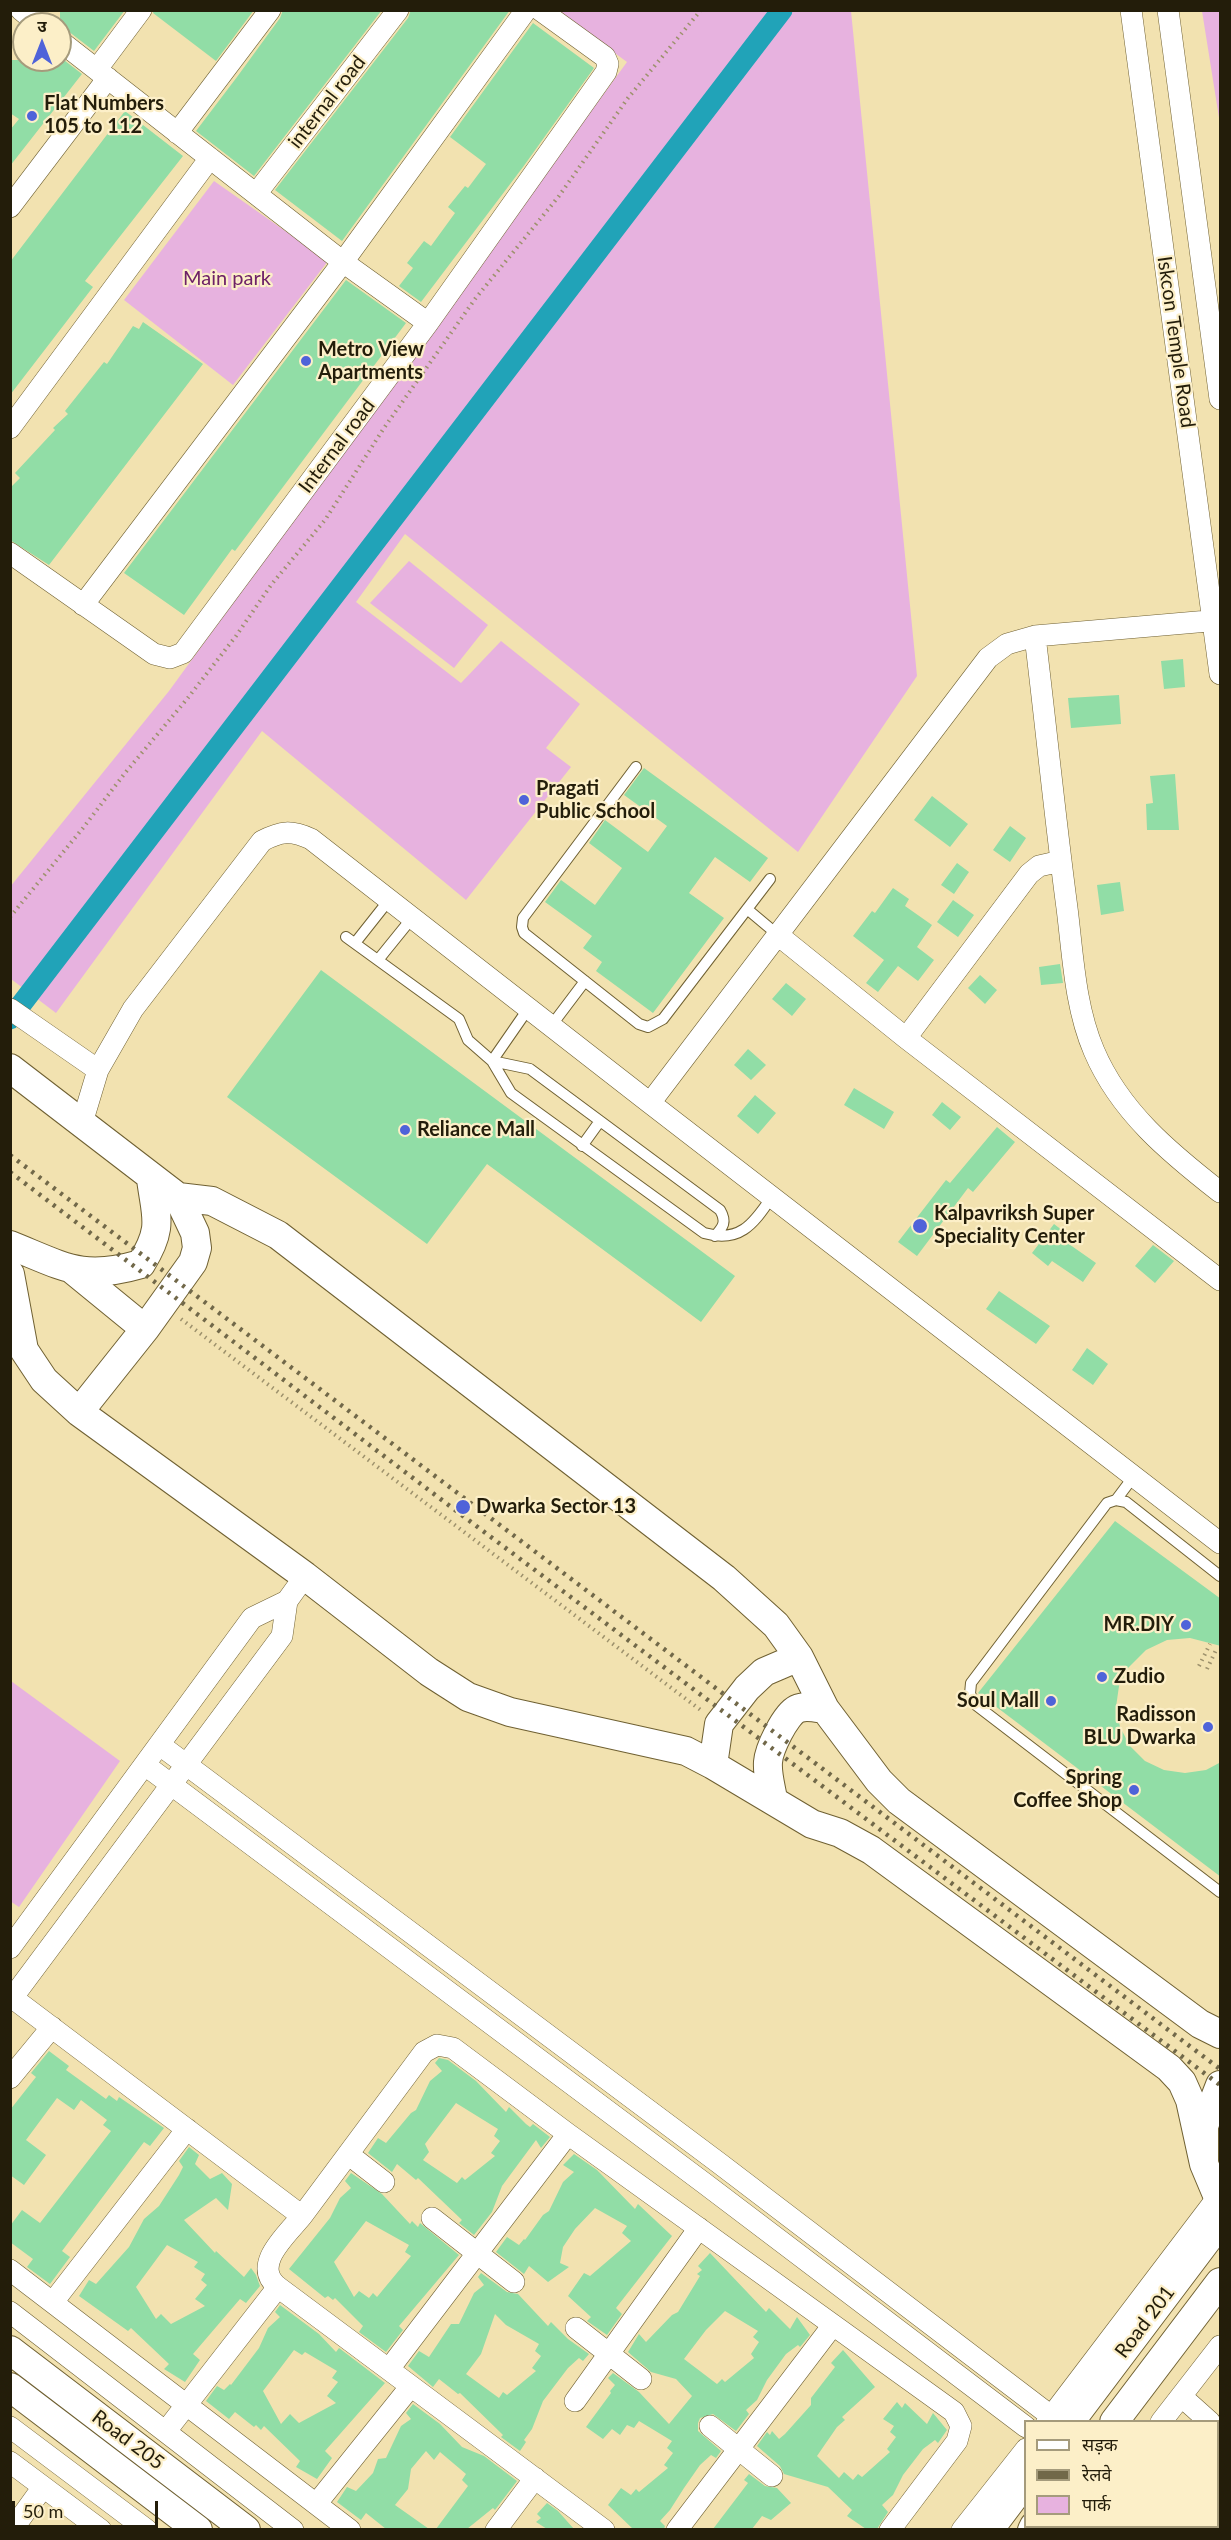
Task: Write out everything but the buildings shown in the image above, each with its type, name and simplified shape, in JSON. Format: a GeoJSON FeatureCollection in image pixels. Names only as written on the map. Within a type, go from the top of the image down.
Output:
{"type":"FeatureCollection","features":[{"type":"Feature","properties":{"kind":"street"},"geometry":{"type":"LineString","coordinates":[[10,207],[102,74],[141,10]]}},
{"type":"Feature","properties":{"kind":"street"},"geometry":{"type":"LineString","coordinates":[[177,133],[270,10]]}},
{"type":"Feature","properties":{"kind":"street","name":"internal road"},"geometry":{"type":"LineString","coordinates":[[256,194],[398,10]]}},
{"type":"Feature","properties":{"kind":"street"},"geometry":{"type":"LineString","coordinates":[[83,605],[343,262],[526,10]]}},
{"type":"Feature","properties":{"kind":"street","name":"Internal road"},"geometry":{"type":"LineString","coordinates":[[10,553],[154,654],[170,658],[183,652],[428,323],[606,72],[608,64],[605,57],[540,10]]}},
{"type":"Feature","properties":{"kind":"street","name":"Iskcon Temple Road"},"geometry":{"type":"LineString","coordinates":[[1131,10],[1217,620],[1221,674]]}},
{"type":"Feature","properties":{"kind":"street","name":"Iskcon Temple Road"},"geometry":{"type":"LineString","coordinates":[[1168,10],[1212,265],[1221,399]]}},
{"type":"Feature","properties":{"kind":"street"},"geometry":{"type":"LineString","coordinates":[[72,50],[343,262],[428,323]]}},
{"type":"Feature","properties":{"kind":"street"},"geometry":{"type":"LineString","coordinates":[[10,428],[210,158]]}},
{"type":"Feature","properties":{"kind":"street"},"geometry":{"type":"LineString","coordinates":[[650,1103],[987,658],[1007,644],[1035,636],[1217,620]]}},
{"type":"Feature","properties":{"kind":"street"},"geometry":{"type":"LineString","coordinates":[[1035,636],[1061,861],[1081,1008],[1094,1052],[1126,1106],[1148,1131],[1221,1192]]}},
{"type":"Feature","properties":{"kind":"street"},"geometry":{"type":"LineString","coordinates":[[82,1123],[98,1070],[133,1010],[262,841],[276,833],[293,831],[311,839],[771,1198],[1221,1544]]}},
{"type":"Feature","properties":{"kind":"street"},"geometry":{"type":"LineString","coordinates":[[906,1038],[1029,874],[1039,866],[1061,861]]}},
{"type":"Feature","properties":{"kind":"street"},"geometry":{"type":"LineString","coordinates":[[778,935],[906,1038],[1221,1280]]}},
{"type":"Feature","properties":{"kind":"street"},"geometry":{"type":"LineString","coordinates":[[17,1014],[98,1070]]}},
{"type":"Feature","properties":{"kind":"street"},"geometry":{"type":"LineString","coordinates":[[10,1068],[151,1179],[178,1197],[213,1201],[278,1235],[724,1578],[776,1625],[799,1657],[825,1709],[874,1775],[899,1801],[1200,2024],[1221,2034]]}},
{"type":"Feature","properties":{"kind":"street"},"geometry":{"type":"LineString","coordinates":[[74,1271],[98,1273],[141,1264],[152,1246],[157,1231],[158,1217],[151,1179]]}},
{"type":"Feature","properties":{"kind":"street"},"geometry":{"type":"LineString","coordinates":[[79,1412],[145,1329],[193,1262],[196,1248],[195,1233],[178,1197]]}},
{"type":"Feature","properties":{"kind":"street"},"geometry":{"type":"LineString","coordinates":[[10,1245],[74,1271],[145,1329]]}},
{"type":"Feature","properties":{"kind":"street"},"geometry":{"type":"LineString","coordinates":[[10,1274],[24,1350],[44,1380],[79,1412],[305,1576],[429,1672],[468,1697],[510,1712],[686,1751],[714,1765],[812,1824],[840,1833],[871,1850],[1169,2068],[1182,2082],[1190,2100],[1204,2164],[1220,2208]]}},
{"type":"Feature","properties":{"kind":"street"},"geometry":{"type":"LineString","coordinates":[[302,2216],[11,1998],[282,1636],[287,1601],[305,1576]]}},
{"type":"Feature","properties":{"kind":"street"},"geometry":{"type":"LineString","coordinates":[[10,1948],[252,1618],[287,1601]]}},
{"type":"Feature","properties":{"kind":"street"},"geometry":{"type":"LineString","coordinates":[[714,1765],[720,1724],[747,1688],[764,1672],[799,1657]]}},
{"type":"Feature","properties":{"kind":"street"},"geometry":{"type":"LineString","coordinates":[[773,1799],[768,1759],[771,1748],[789,1716],[798,1708],[825,1709]]}},
{"type":"Feature","properties":{"kind":"street"},"geometry":{"type":"LineString","coordinates":[[159,1745],[710,2156],[1056,2420]]}},
{"type":"Feature","properties":{"kind":"street"},"geometry":{"type":"LineString","coordinates":[[145,1765],[686,2169],[1024,2425]]}},
{"type":"Feature","properties":{"kind":"street"},"geometry":{"type":"LineString","coordinates":[[10,2078],[52,2027]]}},
{"type":"Feature","properties":{"kind":"street"},"geometry":{"type":"LineString","coordinates":[[604,2529],[269,2280],[266,2270],[269,2260],[424,2052],[438,2045],[453,2048],[568,2134],[954,2412],[961,2426],[957,2441],[890,2529]]}},
{"type":"Feature","properties":{"kind":"street"},"geometry":{"type":"LineString","coordinates":[[1204,2164],[1204,2126],[1221,2085]]}},
{"type":"Feature","properties":{"kind":"street"},"geometry":{"type":"LineString","coordinates":[[53,2302],[187,2129]]}},
{"type":"Feature","properties":{"kind":"street"},"geometry":{"type":"LineString","coordinates":[[389,2369],[568,2134]]}},
{"type":"Feature","properties":{"kind":"street"},"geometry":{"type":"LineString","coordinates":[[348,2154],[384,2182]]}},
{"type":"Feature","properties":{"kind":"street","name":"Road 201"},"geometry":{"type":"LineString","coordinates":[[1056,2420],[1220,2208]]}},
{"type":"Feature","properties":{"kind":"street"},"geometry":{"type":"LineString","coordinates":[[432,2218],[514,2282]]}},
{"type":"Feature","properties":{"kind":"street"},"geometry":{"type":"LineString","coordinates":[[575,2401],[699,2228]]}},
{"type":"Feature","properties":{"kind":"street"},"geometry":{"type":"LineString","coordinates":[[10,2270],[350,2529]]}},
{"type":"Feature","properties":{"kind":"street","name":"Road 201"},"geometry":{"type":"LineString","coordinates":[[1115,2420],[1221,2282]]}},
{"type":"Feature","properties":{"kind":"street"},"geometry":{"type":"LineString","coordinates":[[166,2431],[278,2288]]}},
{"type":"Feature","properties":{"kind":"street"},"geometry":{"type":"LineString","coordinates":[[10,2312],[293,2529]]}},
{"type":"Feature","properties":{"kind":"street"},"geometry":{"type":"LineString","coordinates":[[677,2529],[833,2325]]}},
{"type":"Feature","properties":{"kind":"street"},"geometry":{"type":"LineString","coordinates":[[576,2328],[641,2379]]}},
{"type":"Feature","properties":{"kind":"street"},"geometry":{"type":"LineString","coordinates":[[1162,2420],[1221,2346]]}},
{"type":"Feature","properties":{"kind":"street","name":"Road 205"},"geometry":{"type":"LineString","coordinates":[[10,2350],[246,2529]]}},
{"type":"Feature","properties":{"kind":"street"},"geometry":{"type":"LineString","coordinates":[[317,2503],[411,2386]]}},
{"type":"Feature","properties":{"kind":"street","name":"Road 205"},"geometry":{"type":"LineString","coordinates":[[10,2387],[198,2529]]}},
{"type":"Feature","properties":{"kind":"street"},"geometry":{"type":"LineString","coordinates":[[1181,2396],[1209,2420]]}},
{"type":"Feature","properties":{"kind":"street"},"geometry":{"type":"LineString","coordinates":[[710,2426],[772,2476]]}},
{"type":"Feature","properties":{"kind":"street"},"geometry":{"type":"LineString","coordinates":[[10,2427],[147,2529]]}},
{"type":"Feature","properties":{"kind":"street"},"geometry":{"type":"LineString","coordinates":[[962,2529],[1024,2452]]}},
{"type":"Feature","properties":{"kind":"street"},"geometry":{"type":"LineString","coordinates":[[10,2462],[101,2529]]}},
{"type":"Feature","properties":{"kind":"street"},"geometry":{"type":"LineString","coordinates":[[496,2529],[536,2478]]}},
{"type":"Feature","properties":{"kind":"street"},"geometry":{"type":"LineString","coordinates":[[989,2529],[1024,2484]]}},
{"type":"Feature","properties":{"kind":"street"},"geometry":{"type":"LineString","coordinates":[[12,2529],[43,2487]]}},
{"type":"Feature","properties":{"kind":"lane"},"geometry":{"type":"LineString","coordinates":[[636,767],[523,918],[524,933],[639,1024],[648,1027],[655,1025],[663,1018],[770,879]]}},
{"type":"Feature","properties":{"kind":"lane"},"geometry":{"type":"LineString","coordinates":[[389,900],[350,940],[459,1019],[468,1040],[492,1061],[511,1093],[704,1233],[715,1236],[737,1234],[750,1226],[771,1198]]}},
{"type":"Feature","properties":{"kind":"lane"},"geometry":{"type":"LineString","coordinates":[[747,909],[778,935]]}},
{"type":"Feature","properties":{"kind":"lane"},"geometry":{"type":"LineString","coordinates":[[378,960],[412,918]]}},
{"type":"Feature","properties":{"kind":"lane"},"geometry":{"type":"LineString","coordinates":[[551,1026],[585,981]]}},
{"type":"Feature","properties":{"kind":"lane"},"geometry":{"type":"LineString","coordinates":[[492,1061],[528,1008]]}},
{"type":"Feature","properties":{"kind":"lane"},"geometry":{"type":"LineString","coordinates":[[492,1061],[530,1069],[720,1210],[725,1217],[724,1226],[715,1236]]}},
{"type":"Feature","properties":{"kind":"lane"},"geometry":{"type":"LineString","coordinates":[[582,1146],[600,1121]]}},
{"type":"Feature","properties":{"kind":"lane"},"geometry":{"type":"LineString","coordinates":[[1116,1500],[1134,1476]]}},
{"type":"Feature","properties":{"kind":"lane"},"geometry":{"type":"LineString","coordinates":[[1221,1576],[1126,1502],[1116,1500],[1107,1503],[978,1673],[971,1683],[970,1694],[976,1705],[1221,1892]]}},
{"type":"Feature","properties":{"kind":"path"},"geometry":{"type":"LineString","coordinates":[[10,917],[187,699],[236,636],[271,585],[325,520],[384,428],[475,299],[559,196],[628,98],[700,10]]}},
{"type":"Feature","properties":{"kind":"path"},"geometry":{"type":"LineString","coordinates":[[163,1305],[720,1724]]}},
{"type":"Feature","properties":{"kind":"path"},"geometry":{"type":"LineString","coordinates":[[1199,1666],[1210,1644]]}},
{"type":"Feature","properties":{"kind":"path"},"geometry":{"type":"LineString","coordinates":[[1207,1669],[1217,1647]]}},
{"type":"Feature","properties":{"kind":"green space"},"geometry":{"type":"Polygon","coordinates":[[[557,11],[851,11],[917,676],[798,852],[405,534],[356,602],[461,683],[501,641],[580,704],[546,748],[571,767],[466,900],[262,731],[56,1013],[11,979],[10,887],[169,691],[627,62],[557,11]]]}},
{"type":"Feature","properties":{"kind":"green space"},"geometry":{"type":"Polygon","coordinates":[[[1202,11],[1220,11],[1220,124],[1202,11]]]}},
{"type":"Feature","properties":{"kind":"green space","name":"Main park"},"geometry":{"type":"Polygon","coordinates":[[[214,181],[328,261],[233,385],[124,300],[214,181]]]}},
{"type":"Feature","properties":{"kind":"green space"},"geometry":{"type":"Polygon","coordinates":[[[409,561],[488,625],[454,668],[370,603],[409,561]]]}},
{"type":"Feature","properties":{"kind":"green space"},"geometry":{"type":"Polygon","coordinates":[[[11,1681],[120,1761],[19,1907],[10,1901],[11,1681]]]}},
{"type":"Feature","properties":{"kind":"waterway"},"geometry":{"type":"LineString","coordinates":[[10,1019],[782,10]]}},
{"type":"Feature","properties":{"kind":"railway"},"geometry":{"type":"LineString","coordinates":[[10,1155],[1220,2069]]}},
{"type":"Feature","properties":{"kind":"railway"},"geometry":{"type":"LineString","coordinates":[[10,1172],[1220,2085]]}},
{"type":"Feature","properties":{"kind":"place","name":"Flat Numbers 105 to 112"},"geometry":{"type":"Point","coordinates":[32,116]}},
{"type":"Feature","properties":{"kind":"place","name":"Metro View Apartments"},"geometry":{"type":"Point","coordinates":[306,361]}},
{"type":"Feature","properties":{"kind":"place","name":"Pragati Public School"},"geometry":{"type":"Point","coordinates":[524,800]}},
{"type":"Feature","properties":{"kind":"place","name":"Reliance Mall"},"geometry":{"type":"Point","coordinates":[405,1130]}},
{"type":"Feature","properties":{"kind":"place","name":"Kalpavriksh Super Speciality Center"},"geometry":{"type":"Point","coordinates":[920,1226]}},
{"type":"Feature","properties":{"kind":"place","name":"Dwarka Sector 13"},"geometry":{"type":"Point","coordinates":[463,1507]}},
{"type":"Feature","properties":{"kind":"place","name":"MR.DIY"},"geometry":{"type":"Point","coordinates":[1186,1625]}},
{"type":"Feature","properties":{"kind":"place","name":"Zudio"},"geometry":{"type":"Point","coordinates":[1102,1677]}},
{"type":"Feature","properties":{"kind":"place","name":"Soul Mall"},"geometry":{"type":"Point","coordinates":[1051,1701]}},
{"type":"Feature","properties":{"kind":"place","name":"Radisson BLU Dwarka"},"geometry":{"type":"Point","coordinates":[1208,1727]}},
{"type":"Feature","properties":{"kind":"place","name":"Spring Coffee Shop"},"geometry":{"type":"Point","coordinates":[1134,1790]}}]}
